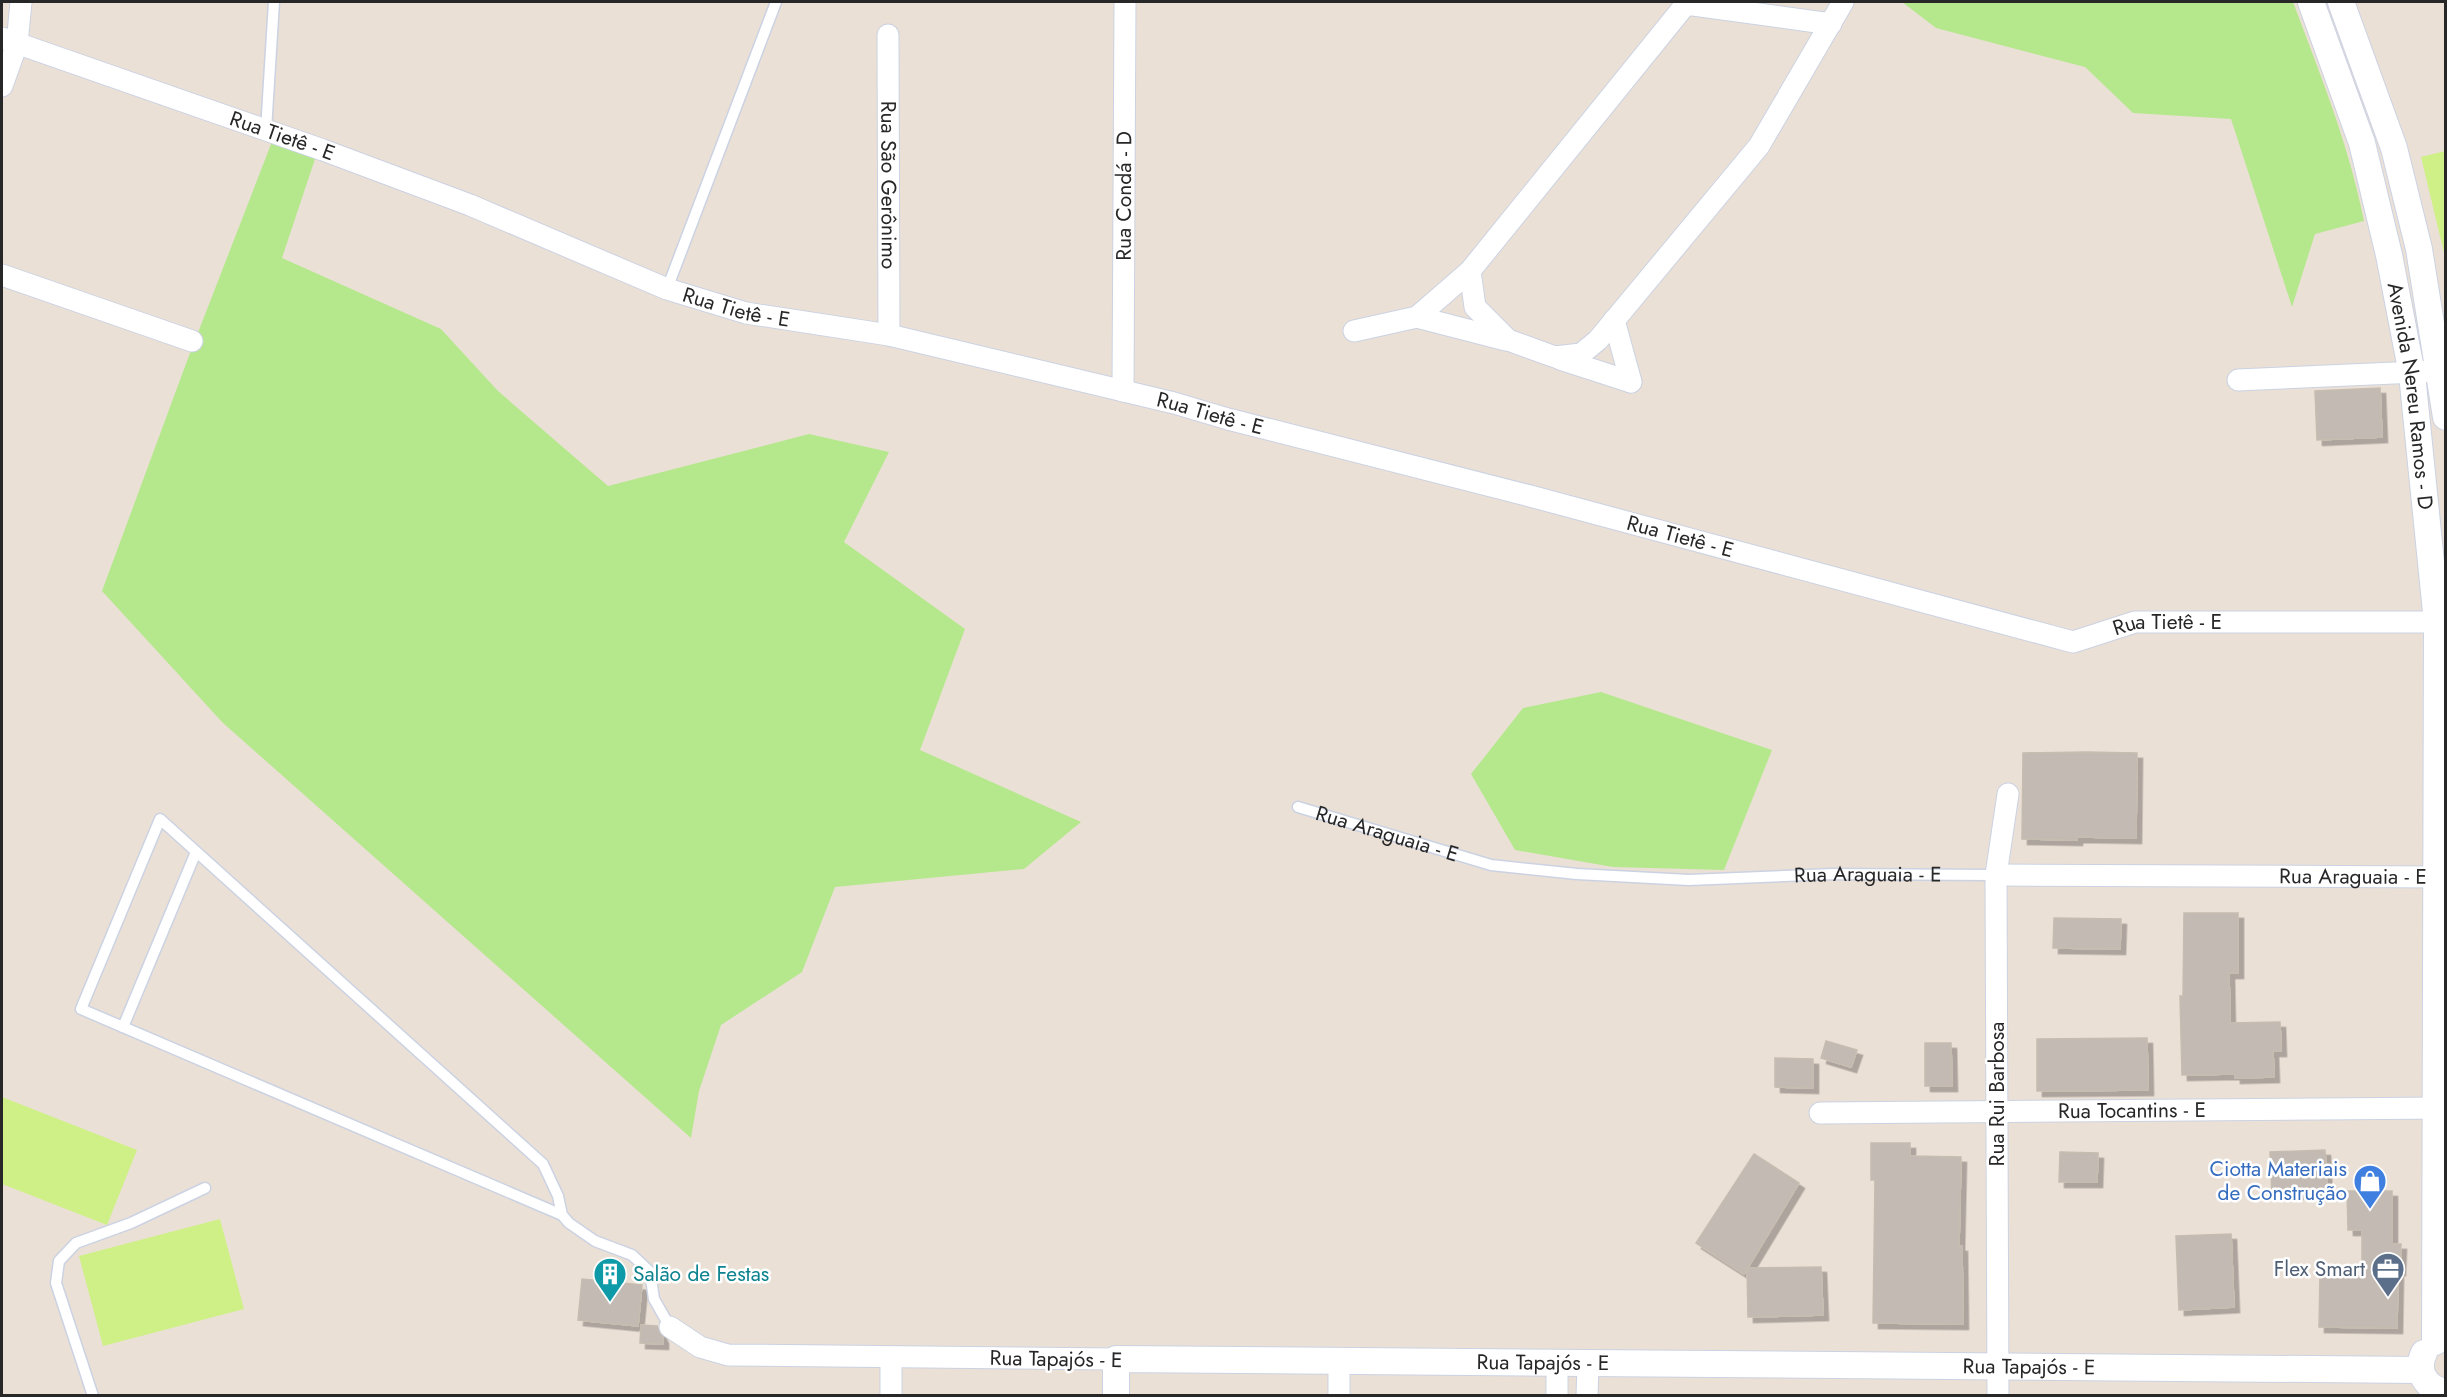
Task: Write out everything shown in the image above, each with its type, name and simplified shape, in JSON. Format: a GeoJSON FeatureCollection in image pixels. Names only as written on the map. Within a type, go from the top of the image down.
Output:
{"type":"FeatureCollection","features":[{"type":"Feature","properties":{"kind":"street"},"geometry":{"type":"LineString","coordinates":[[2,86],[9,41],[21,2]]}},
{"type":"Feature","properties":{"kind":"street","name":"Rua Condá - D"},"geometry":{"type":"LineString","coordinates":[[1123,391],[1125,2]]}},
{"type":"Feature","properties":{"kind":"street"},"geometry":{"type":"LineString","coordinates":[[1555,357],[1581,354],[1614,320],[1759,146],[1843,2]]}},
{"type":"Feature","properties":{"kind":"street","name":"Avenida Nereu Ramos - D"},"geometry":{"type":"LineString","coordinates":[[2310,2],[2362,143],[2389,255],[2412,374],[2441,622],[2440,1341]]}},
{"type":"Feature","properties":{"kind":"street","name":"Avenida Nereu Ramos - D"},"geometry":{"type":"LineString","coordinates":[[2341,2],[2394,148],[2419,249],[2440,371],[2445,417]]}},
{"type":"Feature","properties":{"kind":"street"},"geometry":{"type":"LineString","coordinates":[[1417,317],[1470,271],[1686,4],[1831,24]]}},
{"type":"Feature","properties":{"kind":"street","name":"Rua São Gerônimo"},"geometry":{"type":"LineString","coordinates":[[888,34],[889,335]]}},
{"type":"Feature","properties":{"kind":"street","name":"Rua Tietê - E"},"geometry":{"type":"LineString","coordinates":[[9,41],[266,130],[470,205],[667,289],[746,313],[889,335],[1123,391],[2073,642],[2135,622],[2441,622]]}},
{"type":"Feature","properties":{"kind":"street"},"geometry":{"type":"LineString","coordinates":[[1470,271],[1475,306],[1508,340]]}},
{"type":"Feature","properties":{"kind":"street"},"geometry":{"type":"LineString","coordinates":[[2,275],[192,341]]}},
{"type":"Feature","properties":{"kind":"street"},"geometry":{"type":"LineString","coordinates":[[1354,331],[1417,317],[1508,340],[1631,382],[1614,320]]}},
{"type":"Feature","properties":{"kind":"street"},"geometry":{"type":"LineString","coordinates":[[2238,380],[2440,371]]}},
{"type":"Feature","properties":{"kind":"street","name":"Rua Rui Barbosa"},"geometry":{"type":"LineString","coordinates":[[1998,1395],[1996,875],[2008,794]]}},
{"type":"Feature","properties":{"kind":"street","name":"Rua Araguaia - E"},"geometry":{"type":"LineString","coordinates":[[1996,875],[2440,877]]}},
{"type":"Feature","properties":{"kind":"street","name":"Rua Tocantins - E"},"geometry":{"type":"LineString","coordinates":[[1820,1113],[2440,1108]]}},
{"type":"Feature","properties":{"kind":"street","name":"Rua Tapajós - E"},"geometry":{"type":"LineString","coordinates":[[670,1327],[700,1347],[728,1355],[1998,1367],[2434,1387]]}},
{"type":"Feature","properties":{"kind":"street"},"geometry":{"type":"LineString","coordinates":[[2434,1387],[2423,1354],[2440,1341]]}},
{"type":"Feature","properties":{"kind":"street"},"geometry":{"type":"LineString","coordinates":[[891,1357],[891,1395]]}},
{"type":"Feature","properties":{"kind":"street"},"geometry":{"type":"LineString","coordinates":[[1116,1359],[1116,1395]]}},
{"type":"Feature","properties":{"kind":"street"},"geometry":{"type":"LineString","coordinates":[[1339,1361],[1339,1395]]}},
{"type":"Feature","properties":{"kind":"street"},"geometry":{"type":"LineString","coordinates":[[1557,1363],[1557,1395]]}},
{"type":"Feature","properties":{"kind":"street"},"geometry":{"type":"LineString","coordinates":[[1587,1395],[1588,1364]]}},
{"type":"Feature","properties":{"kind":"lane"},"geometry":{"type":"LineString","coordinates":[[266,130],[274,2]]}},
{"type":"Feature","properties":{"kind":"lane"},"geometry":{"type":"LineString","coordinates":[[667,289],[776,2]]}},
{"type":"Feature","properties":{"kind":"lane","name":"Rua Araguaia - E"},"geometry":{"type":"LineString","coordinates":[[1298,807],[1491,865],[1689,880],[1832,874],[1996,875]]}},
{"type":"Feature","properties":{"kind":"lane"},"geometry":{"type":"LineString","coordinates":[[562,1215],[558,1196],[543,1164],[160,819],[81,1009],[562,1215],[569,1223],[595,1241],[632,1255],[650,1272],[654,1299],[670,1327]]}},
{"type":"Feature","properties":{"kind":"lane"},"geometry":{"type":"LineString","coordinates":[[123,1026],[196,852]]}},
{"type":"Feature","properties":{"kind":"lane"},"geometry":{"type":"LineString","coordinates":[[93,1395],[56,1283],[59,1260],[76,1243],[131,1223],[205,1188]]}},
{"type":"Feature","properties":{"kind":"green space"},"geometry":{"type":"Polygon","coordinates":[[[1902,2],[2293,2],[2342,137],[2364,221],[2315,234],[2292,307],[2231,119],[2133,113],[2085,67],[1936,28],[1902,2]]]}},
{"type":"Feature","properties":{"kind":"green space"},"geometry":{"type":"Polygon","coordinates":[[[273,139],[317,153],[282,258],[441,329],[498,391],[608,486],[809,434],[889,452],[844,542],[965,629],[920,750],[1081,822],[1024,869],[835,887],[802,972],[721,1025],[699,1091],[691,1138],[222,722],[102,591],[187,361],[273,139]]]}},
{"type":"Feature","properties":{"kind":"green space"},"geometry":{"type":"Polygon","coordinates":[[[2446,151],[2445,257],[2421,157],[2446,151]]]}},
{"type":"Feature","properties":{"kind":"green space"},"geometry":{"type":"Polygon","coordinates":[[[1601,692],[1772,750],[1724,870],[1613,867],[1515,850],[1471,774],[1523,708],[1601,692]]]}},
{"type":"Feature","properties":{"kind":"green space"},"geometry":{"type":"Polygon","coordinates":[[[2,1097],[137,1150],[107,1225],[2,1184],[2,1097]]]}},
{"type":"Feature","properties":{"kind":"green space"},"geometry":{"type":"Polygon","coordinates":[[[220,1219],[244,1309],[103,1346],[79,1256],[220,1219]]]}},
{"type":"Feature","properties":{"kind":"building"},"geometry":{"type":"Polygon","coordinates":[[[2380,388],[2382,437],[2317,440],[2315,391],[2380,388]]]}},
{"type":"Feature","properties":{"kind":"building"},"geometry":{"type":"Polygon","coordinates":[[[2023,753],[2137,753],[2136,838],[2022,839],[2023,753]]]}},
{"type":"Feature","properties":{"kind":"building"},"geometry":{"type":"Polygon","coordinates":[[[2184,913],[2238,913],[2238,973],[2229,973],[2230,1023],[2280,1022],[2281,1051],[2273,1051],[2274,1077],[2235,1078],[2235,1074],[2182,1075],[2180,996],[2183,996],[2184,913]]]}},
{"type":"Feature","properties":{"kind":"building"},"geometry":{"type":"Polygon","coordinates":[[[2054,918],[2121,919],[2120,949],[2053,948],[2054,918]]]}},
{"type":"Feature","properties":{"kind":"building"},"geometry":{"type":"Polygon","coordinates":[[[2147,1038],[2148,1090],[2037,1091],[2037,1039],[2147,1038]]]}},
{"type":"Feature","properties":{"kind":"building"},"geometry":{"type":"Polygon","coordinates":[[[1826,1041],[1857,1050],[1851,1067],[1821,1058],[1826,1041]]]}},
{"type":"Feature","properties":{"kind":"building"},"geometry":{"type":"Polygon","coordinates":[[[1925,1043],[1951,1043],[1952,1086],[1925,1086],[1925,1043]]]}},
{"type":"Feature","properties":{"kind":"building"},"geometry":{"type":"Polygon","coordinates":[[[1775,1058],[1813,1059],[1813,1088],[1775,1087],[1775,1058]]]}},
{"type":"Feature","properties":{"kind":"building"},"geometry":{"type":"Polygon","coordinates":[[[1871,1143],[1910,1143],[1910,1156],[1961,1157],[1959,1246],[1962,1246],[1963,1324],[1873,1323],[1875,1180],[1871,1180],[1871,1143]]]}},
{"type":"Feature","properties":{"kind":"building"},"geometry":{"type":"Polygon","coordinates":[[[2325,1150],[2327,1192],[2272,1195],[2270,1152],[2325,1150]]]}},
{"type":"Feature","properties":{"kind":"building"},"geometry":{"type":"Polygon","coordinates":[[[2060,1152],[2098,1153],[2097,1182],[2059,1182],[2060,1152]]]}},
{"type":"Feature","properties":{"kind":"building"},"geometry":{"type":"Polygon","coordinates":[[[1754,1154],[1799,1183],[1744,1274],[1696,1243],[1754,1154]]]}},
{"type":"Feature","properties":{"kind":"building"},"geometry":{"type":"Polygon","coordinates":[[[2347,1191],[2392,1191],[2392,1244],[2401,1244],[2397,1328],[2319,1327],[2320,1275],[2362,1276],[2362,1230],[2348,1230],[2347,1191]]]}},
{"type":"Feature","properties":{"kind":"building"},"geometry":{"type":"Polygon","coordinates":[[[2231,1234],[2234,1307],[2179,1310],[2176,1236],[2231,1234]]]}},
{"type":"Feature","properties":{"kind":"building"},"geometry":{"type":"Polygon","coordinates":[[[1821,1267],[1823,1315],[1748,1317],[1747,1268],[1821,1267]]]}},
{"type":"Feature","properties":{"kind":"building","name":"Salão de Festas"},"geometry":{"type":"Polygon","coordinates":[[[582,1279],[642,1285],[638,1326],[578,1320],[582,1279]]]}},
{"type":"Feature","properties":{"kind":"building"},"geometry":{"type":"Polygon","coordinates":[[[641,1325],[657,1326],[663,1338],[663,1344],[640,1343],[641,1325]]]}},
{"type":"Feature","properties":{"kind":"place","name":"Ciotta Materiais de Construção"},"geometry":{"type":"Point","coordinates":[2370,1210]}},
{"type":"Feature","properties":{"kind":"place","name":"Flex Smart"},"geometry":{"type":"Point","coordinates":[2388,1298]}},
{"type":"Feature","properties":{"kind":"place","name":"Salão de Festas"},"geometry":{"type":"Point","coordinates":[610,1303]}}]}
